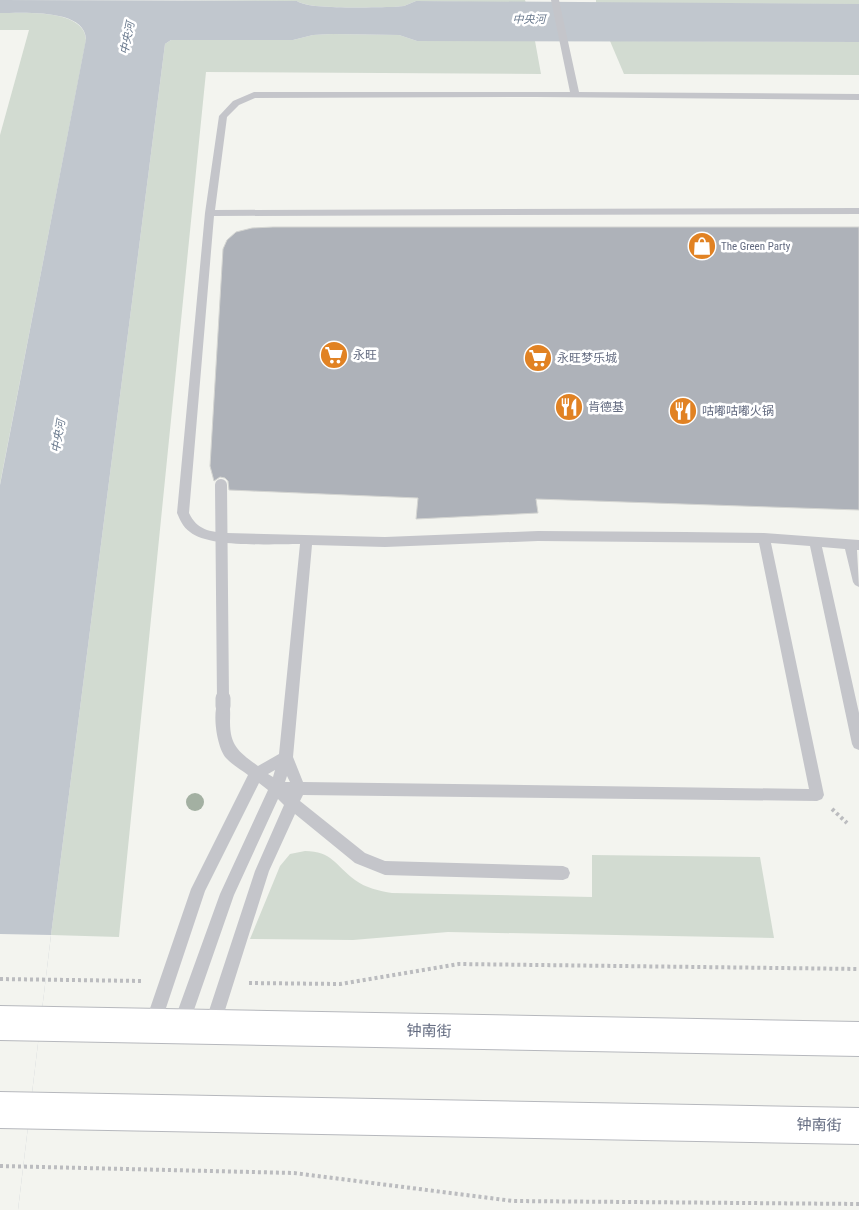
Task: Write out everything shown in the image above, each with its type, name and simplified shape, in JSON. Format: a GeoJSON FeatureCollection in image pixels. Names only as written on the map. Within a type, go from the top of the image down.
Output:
{"type":"FeatureCollection","features":[{"type":"Feature","properties":{"kind":"main road","name":"钟南街"},"geometry":{"type":"LineString","coordinates":[[0,1023],[859,1039]]}},
{"type":"Feature","properties":{"kind":"main road","name":"钟南街"},"geometry":{"type":"LineString","coordinates":[[15,1110],[859,1126]]}},
{"type":"Feature","properties":{"kind":"lane"},"geometry":{"type":"LineString","coordinates":[[555,0],[575,96]]}},
{"type":"Feature","properties":{"kind":"lane"},"geometry":{"type":"LineString","coordinates":[[859,97],[254,95],[236,103],[223,116],[210,213],[183,512],[187,524],[196,531],[208,536],[385,542],[538,536],[764,538],[854,545],[859,582]]}},
{"type":"Feature","properties":{"kind":"lane"},"geometry":{"type":"LineString","coordinates":[[210,213],[859,211]]}},
{"type":"Feature","properties":{"kind":"lane"},"geometry":{"type":"LineString","coordinates":[[221,485],[223,732],[231,754],[276,788],[360,858],[385,868],[563,873]]}},
{"type":"Feature","properties":{"kind":"lane"},"geometry":{"type":"LineString","coordinates":[[276,788],[817,795],[764,538]]}},
{"type":"Feature","properties":{"kind":"lane"},"geometry":{"type":"LineString","coordinates":[[181,1027],[227,894],[276,788],[286,757],[306,540]]}},
{"type":"Feature","properties":{"kind":"lane"},"geometry":{"type":"LineString","coordinates":[[815,541],[859,744]]}},
{"type":"Feature","properties":{"kind":"lane"},"geometry":{"type":"LineString","coordinates":[[181,1027],[226,983],[262,871],[299,788],[286,757]]}},
{"type":"Feature","properties":{"kind":"lane"},"geometry":{"type":"LineString","coordinates":[[181,1027],[166,982],[198,888],[256,774],[286,757]]}},
{"type":"Feature","properties":{"kind":"path"},"geometry":{"type":"LineString","coordinates":[[226,983],[340,984],[459,964],[859,969]]}},
{"type":"Feature","properties":{"kind":"path"},"geometry":{"type":"LineString","coordinates":[[0,979],[166,982]]}},
{"type":"Feature","properties":{"kind":"path"},"geometry":{"type":"LineString","coordinates":[[0,1166],[294,1173],[512,1201],[859,1204]]}},
{"type":"Feature","properties":{"kind":"shaded area"},"geometry":{"type":"Polygon","coordinates":[[[180,0],[525,0],[526,3],[416,1],[404,6],[393,7],[343,7],[315,6],[297,1],[180,0]]]}},
{"type":"Feature","properties":{"kind":"shaded area"},"geometry":{"type":"Polygon","coordinates":[[[596,0],[859,0],[859,4],[596,3],[596,0]]]}},
{"type":"Feature","properties":{"kind":"shaded area"},"geometry":{"type":"Polygon","coordinates":[[[0,13],[36,13],[64,17],[75,22],[83,30],[86,40],[0,484],[0,135],[29,30],[0,30],[0,13]]]}},
{"type":"Feature","properties":{"kind":"shaded area"},"geometry":{"type":"Polygon","coordinates":[[[313,35],[399,35],[417,41],[535,41],[541,74],[206,72],[119,937],[51,935],[165,44],[171,40],[293,40],[313,35]]]}},
{"type":"Feature","properties":{"kind":"shaded area"},"geometry":{"type":"Polygon","coordinates":[[[610,41],[859,42],[859,75],[624,74],[610,41]]]}},
{"type":"Feature","properties":{"kind":"shaded area"},"geometry":{"type":"Polygon","coordinates":[[[305,851],[321,853],[333,860],[355,880],[377,890],[392,893],[592,897],[592,855],[760,857],[774,938],[448,932],[353,940],[250,939],[280,866],[290,854],[305,851]]]}},
{"type":"Feature","properties":{"kind":"water","name":"中央河"},"geometry":{"type":"Polygon","coordinates":[[[0,0],[297,1],[314,6],[327,7],[393,7],[404,6],[416,1],[859,4],[859,42],[417,41],[399,35],[332,34],[313,35],[293,40],[171,40],[165,44],[51,935],[18,1210],[0,1210],[0,485],[86,39],[83,29],[75,22],[64,17],[36,13],[0,13],[0,0]]]}},
{"type":"Feature","properties":{"kind":"pier"},"geometry":{"type":"Polygon","coordinates":[[[0,934],[51,935],[18,1210],[0,1210],[0,934]]]}},
{"type":"Feature","properties":{"kind":"building","name":"永旺梦乐城"},"geometry":{"type":"Polygon","coordinates":[[[859,227],[859,510],[536,499],[538,513],[416,519],[418,498],[229,490],[228,481],[225,478],[220,477],[214,481],[210,466],[223,249],[227,240],[236,232],[252,228],[859,227]]]}},
{"type":"Feature","properties":{"kind":"place","name":"The Green Party"},"geometry":{"type":"Point","coordinates":[702,246]}},
{"type":"Feature","properties":{"kind":"place","name":"永旺"},"geometry":{"type":"Point","coordinates":[334,355]}},
{"type":"Feature","properties":{"kind":"place","name":"永旺梦乐城"},"geometry":{"type":"Point","coordinates":[538,358]}},
{"type":"Feature","properties":{"kind":"place","name":"肯德基"},"geometry":{"type":"Point","coordinates":[569,407]}},
{"type":"Feature","properties":{"kind":"place","name":"咕嘟咕嘟火锅"},"geometry":{"type":"Point","coordinates":[683,411]}}]}
